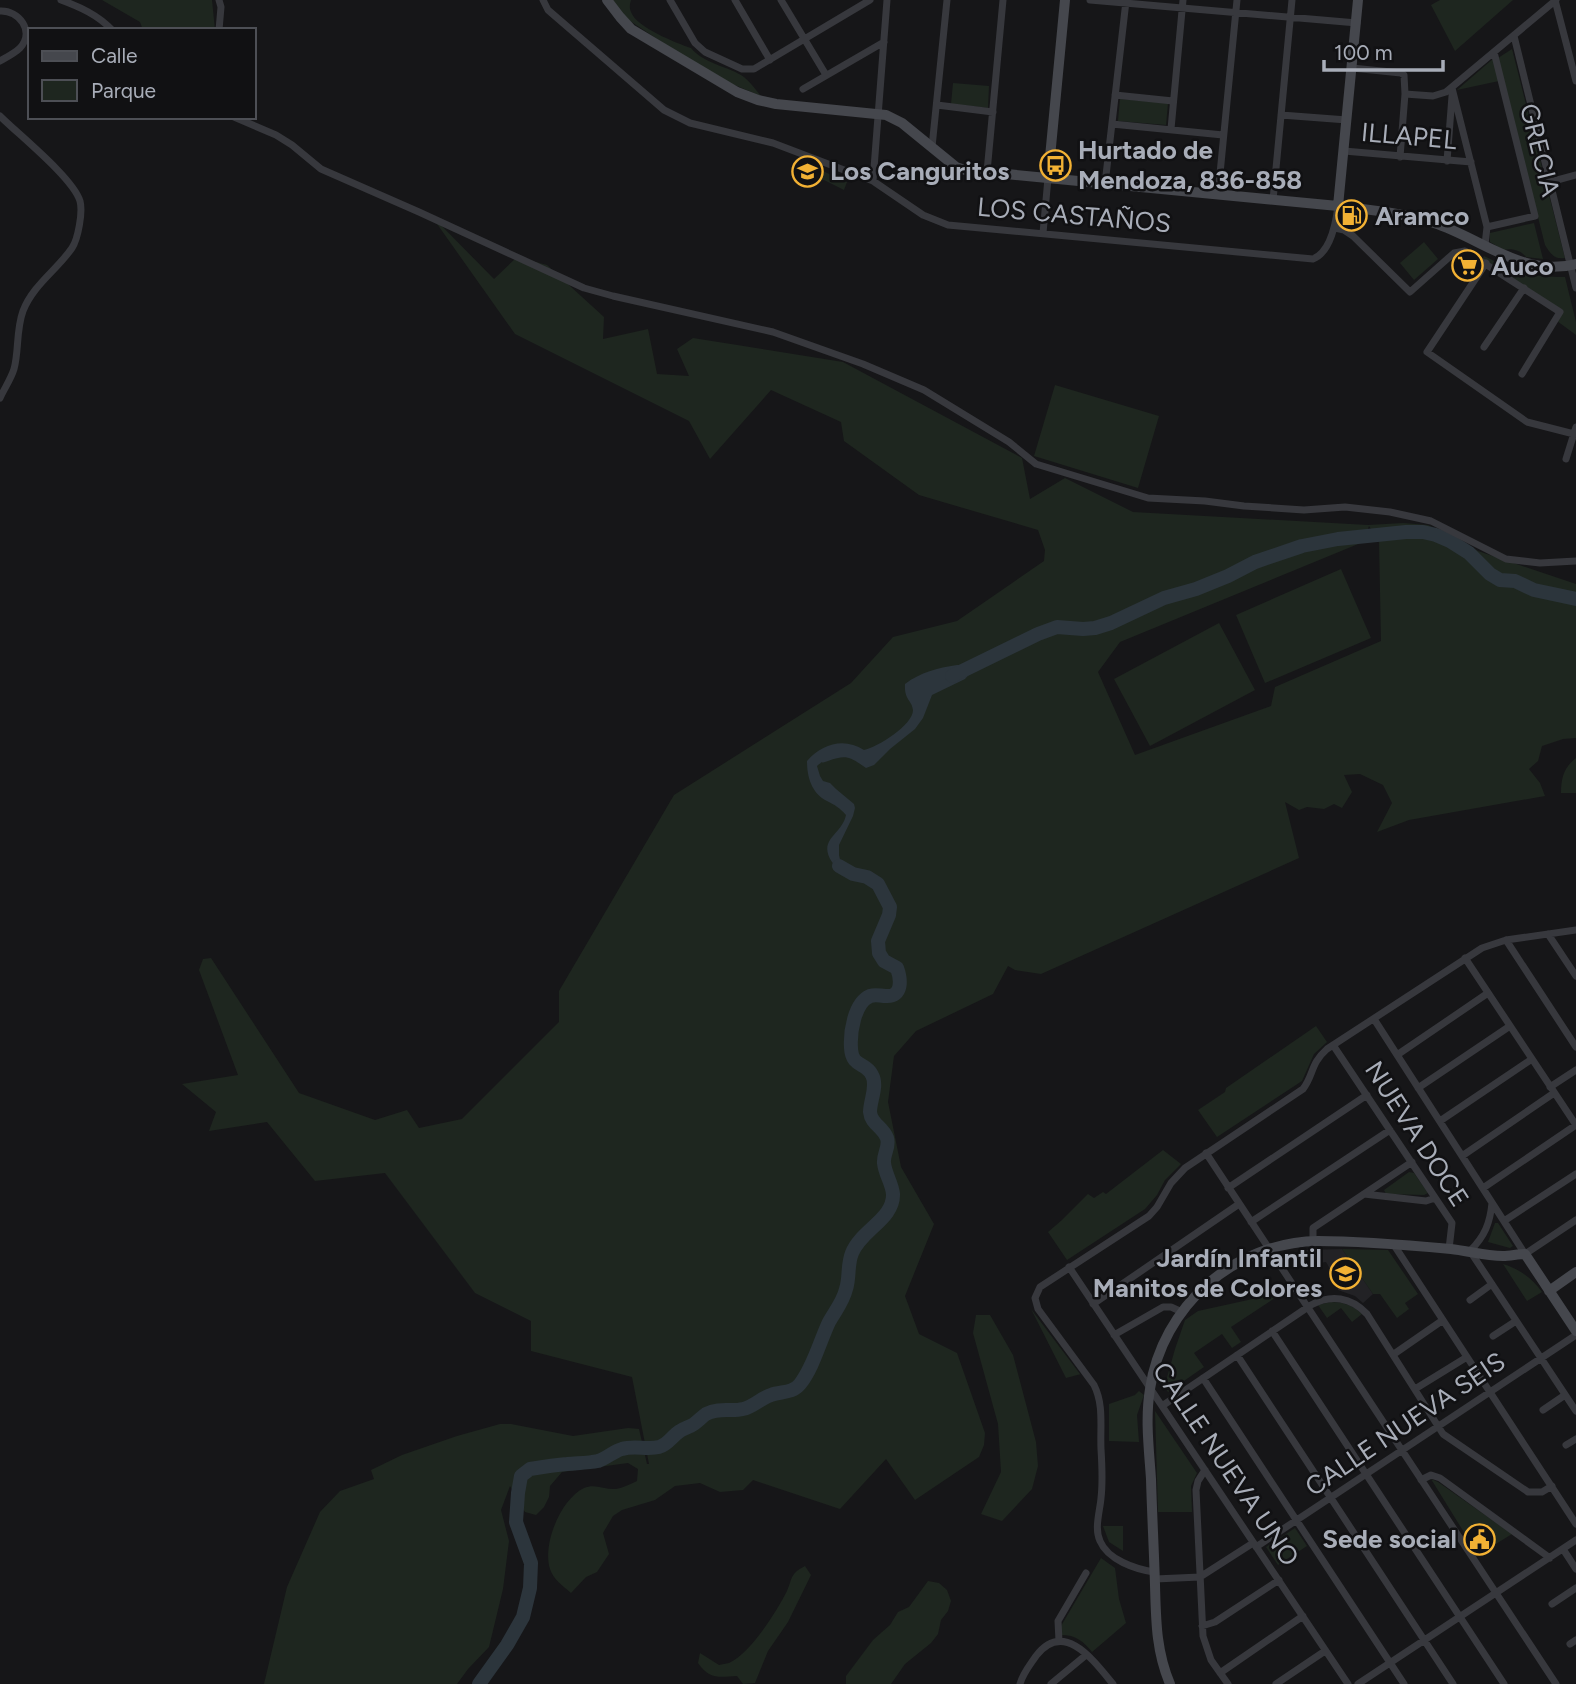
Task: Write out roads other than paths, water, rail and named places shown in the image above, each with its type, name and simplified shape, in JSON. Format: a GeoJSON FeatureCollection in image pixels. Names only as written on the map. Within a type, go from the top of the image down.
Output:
{"type":"FeatureCollection","features":[{"type":"Feature","properties":{"kind":"main road"},"geometry":{"type":"LineString","coordinates":[[607,0],[631,29],[748,97],[776,104],[879,113],[898,120],[961,169],[1338,206],[1416,218],[1446,227],[1506,257],[1522,262],[1551,267],[1573,265]]}},
{"type":"Feature","properties":{"kind":"main road"},"geometry":{"type":"LineString","coordinates":[[1048,178],[1065,0]]}},
{"type":"Feature","properties":{"kind":"main road"},"geometry":{"type":"LineString","coordinates":[[1338,206],[1357,23],[1357,0]]}},
{"type":"Feature","properties":{"kind":"main road"},"geometry":{"type":"LineString","coordinates":[[1170,1684],[1157,1640],[1155,1614],[1147,1432],[1150,1388],[1167,1335],[1182,1311],[1207,1284],[1226,1269],[1269,1249],[1313,1241],[1450,1249],[1502,1256],[1525,1254],[1575,1328]]}},
{"type":"Feature","properties":{"kind":"main road"},"geometry":{"type":"LineString","coordinates":[[1549,1290],[1576,1272]]}},
{"type":"Feature","properties":{"kind":"street"},"geometry":{"type":"LineString","coordinates":[[61,0],[83,8],[110,28]]}},
{"type":"Feature","properties":{"kind":"street"},"geometry":{"type":"LineString","coordinates":[[219,0],[219,28]]}},
{"type":"Feature","properties":{"kind":"street","name":"LOS CASTAÑOS"},"geometry":{"type":"LineString","coordinates":[[543,0],[548,10],[664,110],[690,123],[774,143],[873,181],[923,215],[948,225],[1313,259],[1322,254],[1335,228],[1338,206]]}},
{"type":"Feature","properties":{"kind":"street"},"geometry":{"type":"LineString","coordinates":[[670,0],[695,43],[705,52],[742,69],[754,69],[869,0]]}},
{"type":"Feature","properties":{"kind":"street"},"geometry":{"type":"LineString","coordinates":[[735,0],[770,60]]}},
{"type":"Feature","properties":{"kind":"street"},"geometry":{"type":"LineString","coordinates":[[792,0],[782,2],[826,75]]}},
{"type":"Feature","properties":{"kind":"street"},"geometry":{"type":"LineString","coordinates":[[873,181],[887,0]]}},
{"type":"Feature","properties":{"kind":"street"},"geometry":{"type":"LineString","coordinates":[[932,147],[947,0]]}},
{"type":"Feature","properties":{"kind":"street"},"geometry":{"type":"LineString","coordinates":[[987,172],[1003,0]]}},
{"type":"Feature","properties":{"kind":"street"},"geometry":{"type":"LineString","coordinates":[[1090,0],[1182,4],[1236,12],[1357,23]]}},
{"type":"Feature","properties":{"kind":"street"},"geometry":{"type":"LineString","coordinates":[[1218,194],[1237,0]]}},
{"type":"Feature","properties":{"kind":"street"},"geometry":{"type":"LineString","coordinates":[[1273,200],[1292,0]]}},
{"type":"Feature","properties":{"kind":"street"},"geometry":{"type":"LineString","coordinates":[[1105,184],[1126,1]]}},
{"type":"Feature","properties":{"kind":"street"},"geometry":{"type":"LineString","coordinates":[[1405,94],[1433,96],[1452,88],[1551,2],[1576,81]]}},
{"type":"Feature","properties":{"kind":"street"},"geometry":{"type":"LineString","coordinates":[[1171,130],[1182,4]]}},
{"type":"Feature","properties":{"kind":"street"},"geometry":{"type":"LineString","coordinates":[[0,12],[8,11],[17,16],[24,24],[26,33],[20,47],[0,61]]}},
{"type":"Feature","properties":{"kind":"street"},"geometry":{"type":"LineString","coordinates":[[1514,36],[1573,265],[1576,288]]}},
{"type":"Feature","properties":{"kind":"street"},"geometry":{"type":"LineString","coordinates":[[803,89],[884,42]]}},
{"type":"Feature","properties":{"kind":"street","name":"GRECIA"},"geometry":{"type":"LineString","coordinates":[[1487,228],[1535,216],[1494,52]]}},
{"type":"Feature","properties":{"kind":"street"},"geometry":{"type":"LineString","coordinates":[[1352,68],[1403,74],[1405,94],[1400,156]]}},
{"type":"Feature","properties":{"kind":"street"},"geometry":{"type":"LineString","coordinates":[[1447,160],[1452,88]]}},
{"type":"Feature","properties":{"kind":"street"},"geometry":{"type":"LineString","coordinates":[[1452,88],[1487,228],[1485,245]]}},
{"type":"Feature","properties":{"kind":"street"},"geometry":{"type":"LineString","coordinates":[[1115,95],[1173,101]]}},
{"type":"Feature","properties":{"kind":"street"},"geometry":{"type":"LineString","coordinates":[[937,105],[993,112]]}},
{"type":"Feature","properties":{"kind":"street"},"geometry":{"type":"LineString","coordinates":[[1281,115],[1347,120]]}},
{"type":"Feature","properties":{"kind":"street"},"geometry":{"type":"LineString","coordinates":[[0,116],[66,178],[80,202],[79,226],[74,246],[41,283],[23,310],[14,369],[0,398]]}},
{"type":"Feature","properties":{"kind":"street"},"geometry":{"type":"LineString","coordinates":[[239,119],[276,135],[321,169],[584,288],[785,335],[924,390],[1009,442],[1036,464],[1148,498],[1304,510],[1345,507],[1390,512],[1431,521],[1506,559],[1540,563],[1576,561]]}},
{"type":"Feature","properties":{"kind":"street"},"geometry":{"type":"LineString","coordinates":[[1112,124],[1223,135]]}},
{"type":"Feature","properties":{"kind":"street","name":"ILLAPEL"},"geometry":{"type":"LineString","coordinates":[[1344,151],[1471,162]]}},
{"type":"Feature","properties":{"kind":"street"},"geometry":{"type":"LineString","coordinates":[[1550,182],[1576,176]]}},
{"type":"Feature","properties":{"kind":"street"},"geometry":{"type":"LineString","coordinates":[[1043,233],[1048,178]]}},
{"type":"Feature","properties":{"kind":"street"},"geometry":{"type":"LineString","coordinates":[[1335,228],[1353,236],[1410,292],[1457,251],[1469,252],[1560,312],[1522,374]]}},
{"type":"Feature","properties":{"kind":"street"},"geometry":{"type":"LineString","coordinates":[[1486,263],[1427,352],[1527,422],[1575,431],[1566,459]]}},
{"type":"Feature","properties":{"kind":"street"},"geometry":{"type":"LineString","coordinates":[[1484,347],[1524,288]]}},
{"type":"Feature","properties":{"kind":"street"},"geometry":{"type":"LineString","coordinates":[[1200,1577],[1154,1575],[1138,1569],[1124,1563],[1104,1548],[1099,1539],[1097,1529],[1102,1481],[1100,1398],[1094,1385],[1038,1309],[1035,1302],[1040,1287],[1144,1219],[1157,1207],[1177,1175],[1303,1089],[1318,1058],[1333,1045],[1482,948],[1506,940],[1576,930]]}},
{"type":"Feature","properties":{"kind":"street"},"geometry":{"type":"LineString","coordinates":[[1548,934],[1576,976]]}},
{"type":"Feature","properties":{"kind":"street"},"geometry":{"type":"LineString","coordinates":[[1506,940],[1576,1047]]}},
{"type":"Feature","properties":{"kind":"street"},"geometry":{"type":"LineString","coordinates":[[1465,958],[1576,1125],[1483,1188]]}},
{"type":"Feature","properties":{"kind":"street"},"geometry":{"type":"LineString","coordinates":[[1397,1055],[1488,993]]}},
{"type":"Feature","properties":{"kind":"street"},"geometry":{"type":"LineString","coordinates":[[1374,1019],[1525,1254],[1576,1220]]}},
{"type":"Feature","properties":{"kind":"street"},"geometry":{"type":"LineString","coordinates":[[1418,1088],[1510,1026]]}},
{"type":"Feature","properties":{"kind":"street","name":"NUEVA DOCE"},"geometry":{"type":"LineString","coordinates":[[1333,1045],[1452,1223],[1450,1249]]}},
{"type":"Feature","properties":{"kind":"street"},"geometry":{"type":"LineString","coordinates":[[1440,1121],[1532,1059]]}},
{"type":"Feature","properties":{"kind":"street"},"geometry":{"type":"LineString","coordinates":[[1462,1156],[1576,1070]]}},
{"type":"Feature","properties":{"kind":"street"},"geometry":{"type":"LineString","coordinates":[[1228,1188],[1367,1096]]}},
{"type":"Feature","properties":{"kind":"street"},"geometry":{"type":"LineString","coordinates":[[1251,1222],[1390,1130]]}},
{"type":"Feature","properties":{"kind":"street"},"geometry":{"type":"LineString","coordinates":[[1206,1153],[1556,1684]]}},
{"type":"Feature","properties":{"kind":"street"},"geometry":{"type":"LineString","coordinates":[[1313,1241],[1313,1228],[1412,1162]]}},
{"type":"Feature","properties":{"kind":"street"},"geometry":{"type":"LineString","coordinates":[[1504,1221],[1576,1174]]}},
{"type":"Feature","properties":{"kind":"street"},"geometry":{"type":"LineString","coordinates":[[1363,1194],[1426,1201],[1435,1198]]}},
{"type":"Feature","properties":{"kind":"street"},"geometry":{"type":"LineString","coordinates":[[1492,1203],[1486,1230],[1470,1251],[1576,1411]]}},
{"type":"Feature","properties":{"kind":"street"},"geometry":{"type":"LineString","coordinates":[[1093,1304],[1239,1204]]}},
{"type":"Feature","properties":{"kind":"street"},"geometry":{"type":"LineString","coordinates":[[1394,1245],[1576,1524]]}},
{"type":"Feature","properties":{"kind":"street","name":"CALLE NUEVA UNO"},"geometry":{"type":"LineString","coordinates":[[1069,1267],[1348,1684]]}},
{"type":"Feature","properties":{"kind":"street"},"geometry":{"type":"LineString","coordinates":[[1470,1300],[1492,1284]]}},
{"type":"Feature","properties":{"kind":"street"},"geometry":{"type":"LineString","coordinates":[[1162,1406],[1307,1307],[1320,1300],[1333,1298],[1353,1303],[1367,1314],[1443,1434],[1528,1492],[1542,1492],[1552,1486]]}},
{"type":"Feature","properties":{"kind":"street"},"geometry":{"type":"LineString","coordinates":[[1114,1335],[1163,1307],[1182,1311]]}},
{"type":"Feature","properties":{"kind":"street"},"geometry":{"type":"LineString","coordinates":[[1394,1354],[1443,1321]]}},
{"type":"Feature","properties":{"kind":"street"},"geometry":{"type":"LineString","coordinates":[[1493,1336],[1516,1321]]}},
{"type":"Feature","properties":{"kind":"street","name":"CALLE NUEVA SEIS"},"geometry":{"type":"LineString","coordinates":[[1200,1577],[1297,1521],[1541,1358],[1575,1328]]}},
{"type":"Feature","properties":{"kind":"street"},"geometry":{"type":"LineString","coordinates":[[1272,1331],[1504,1684]]}},
{"type":"Feature","properties":{"kind":"street"},"geometry":{"type":"LineString","coordinates":[[1237,1355],[1453,1684]]}},
{"type":"Feature","properties":{"kind":"street"},"geometry":{"type":"LineString","coordinates":[[1415,1389],[1466,1357]]}},
{"type":"Feature","properties":{"kind":"street"},"geometry":{"type":"LineString","coordinates":[[1203,1378],[1404,1684]]}},
{"type":"Feature","properties":{"kind":"street"},"geometry":{"type":"LineString","coordinates":[[1543,1409],[1565,1395]]}},
{"type":"Feature","properties":{"kind":"street"},"geometry":{"type":"LineString","coordinates":[[1566,1445],[1576,1439]]}},
{"type":"Feature","properties":{"kind":"street"},"geometry":{"type":"LineString","coordinates":[[1205,1470],[1196,1490],[1202,1626],[1208,1652],[1228,1684]]}},
{"type":"Feature","properties":{"kind":"street"},"geometry":{"type":"LineString","coordinates":[[1421,1480],[1431,1475],[1440,1478],[1550,1558]]}},
{"type":"Feature","properties":{"kind":"street"},"geometry":{"type":"LineString","coordinates":[[1358,1684],[1576,1541]]}},
{"type":"Feature","properties":{"kind":"street"},"geometry":{"type":"LineString","coordinates":[[1563,1549],[1576,1569]]}},
{"type":"Feature","properties":{"kind":"street"},"geometry":{"type":"LineString","coordinates":[[1059,1641],[1058,1621],[1086,1573]]}},
{"type":"Feature","properties":{"kind":"street"},"geometry":{"type":"LineString","coordinates":[[1202,1626],[1215,1622],[1279,1580]]}},
{"type":"Feature","properties":{"kind":"street"},"geometry":{"type":"LineString","coordinates":[[1552,1604],[1576,1588]]}},
{"type":"Feature","properties":{"kind":"street"},"geometry":{"type":"LineString","coordinates":[[1220,1673],[1303,1616]]}},
{"type":"Feature","properties":{"kind":"street"},"geometry":{"type":"LineString","coordinates":[[1020,1684],[1025,1670],[1044,1646],[1059,1641],[1076,1645],[1113,1684]]}},
{"type":"Feature","properties":{"kind":"street"},"geometry":{"type":"LineString","coordinates":[[1276,1684],[1325,1651]]}},
{"type":"Feature","properties":{"kind":"street"},"geometry":{"type":"LineString","coordinates":[[1051,1684],[1086,1655]]}},
{"type":"Feature","properties":{"kind":"waterway"},"geometry":{"type":"LineString","coordinates":[[952,676],[1057,627],[1083,629],[1111,623],[1164,598],[1228,576],[1255,562],[1302,546],[1338,539],[1406,532],[1436,535],[1469,553],[1500,580],[1515,581],[1534,590],[1576,599]]}},
{"type":"Feature","properties":{"kind":"waterway"},"geometry":{"type":"LineString","coordinates":[[479,1684],[523,1617],[530,1588],[531,1563],[516,1522],[521,1476],[530,1469],[598,1461],[627,1448],[659,1447],[706,1414],[747,1408],[767,1396],[797,1387],[805,1378],[829,1322],[843,1298],[856,1245],[883,1218],[892,1203],[893,1194],[884,1163],[887,1138],[870,1112],[874,1079],[869,1071],[854,1059],[851,1042],[852,1027],[860,1005],[872,995],[892,996],[898,990],[897,968],[884,961],[879,953],[878,941],[890,907],[878,884],[839,866]]}},
{"type":"Feature","properties":{"kind":"place","name":"Hurtado de Mendoza, 836-858"},"geometry":{"type":"Point","coordinates":[1055,165]}},
{"type":"Feature","properties":{"kind":"place","name":"Los Canguritos"},"geometry":{"type":"Point","coordinates":[807,171]}},
{"type":"Feature","properties":{"kind":"place","name":"Aramco"},"geometry":{"type":"Point","coordinates":[1352,216]}},
{"type":"Feature","properties":{"kind":"place","name":"Auco"},"geometry":{"type":"Point","coordinates":[1468,266]}},
{"type":"Feature","properties":{"kind":"place","name":"Jardín Infantil Manitos de Colores"},"geometry":{"type":"Point","coordinates":[1345,1273]}},
{"type":"Feature","properties":{"kind":"place","name":"Sede social"},"geometry":{"type":"Point","coordinates":[1480,1539]}}]}
